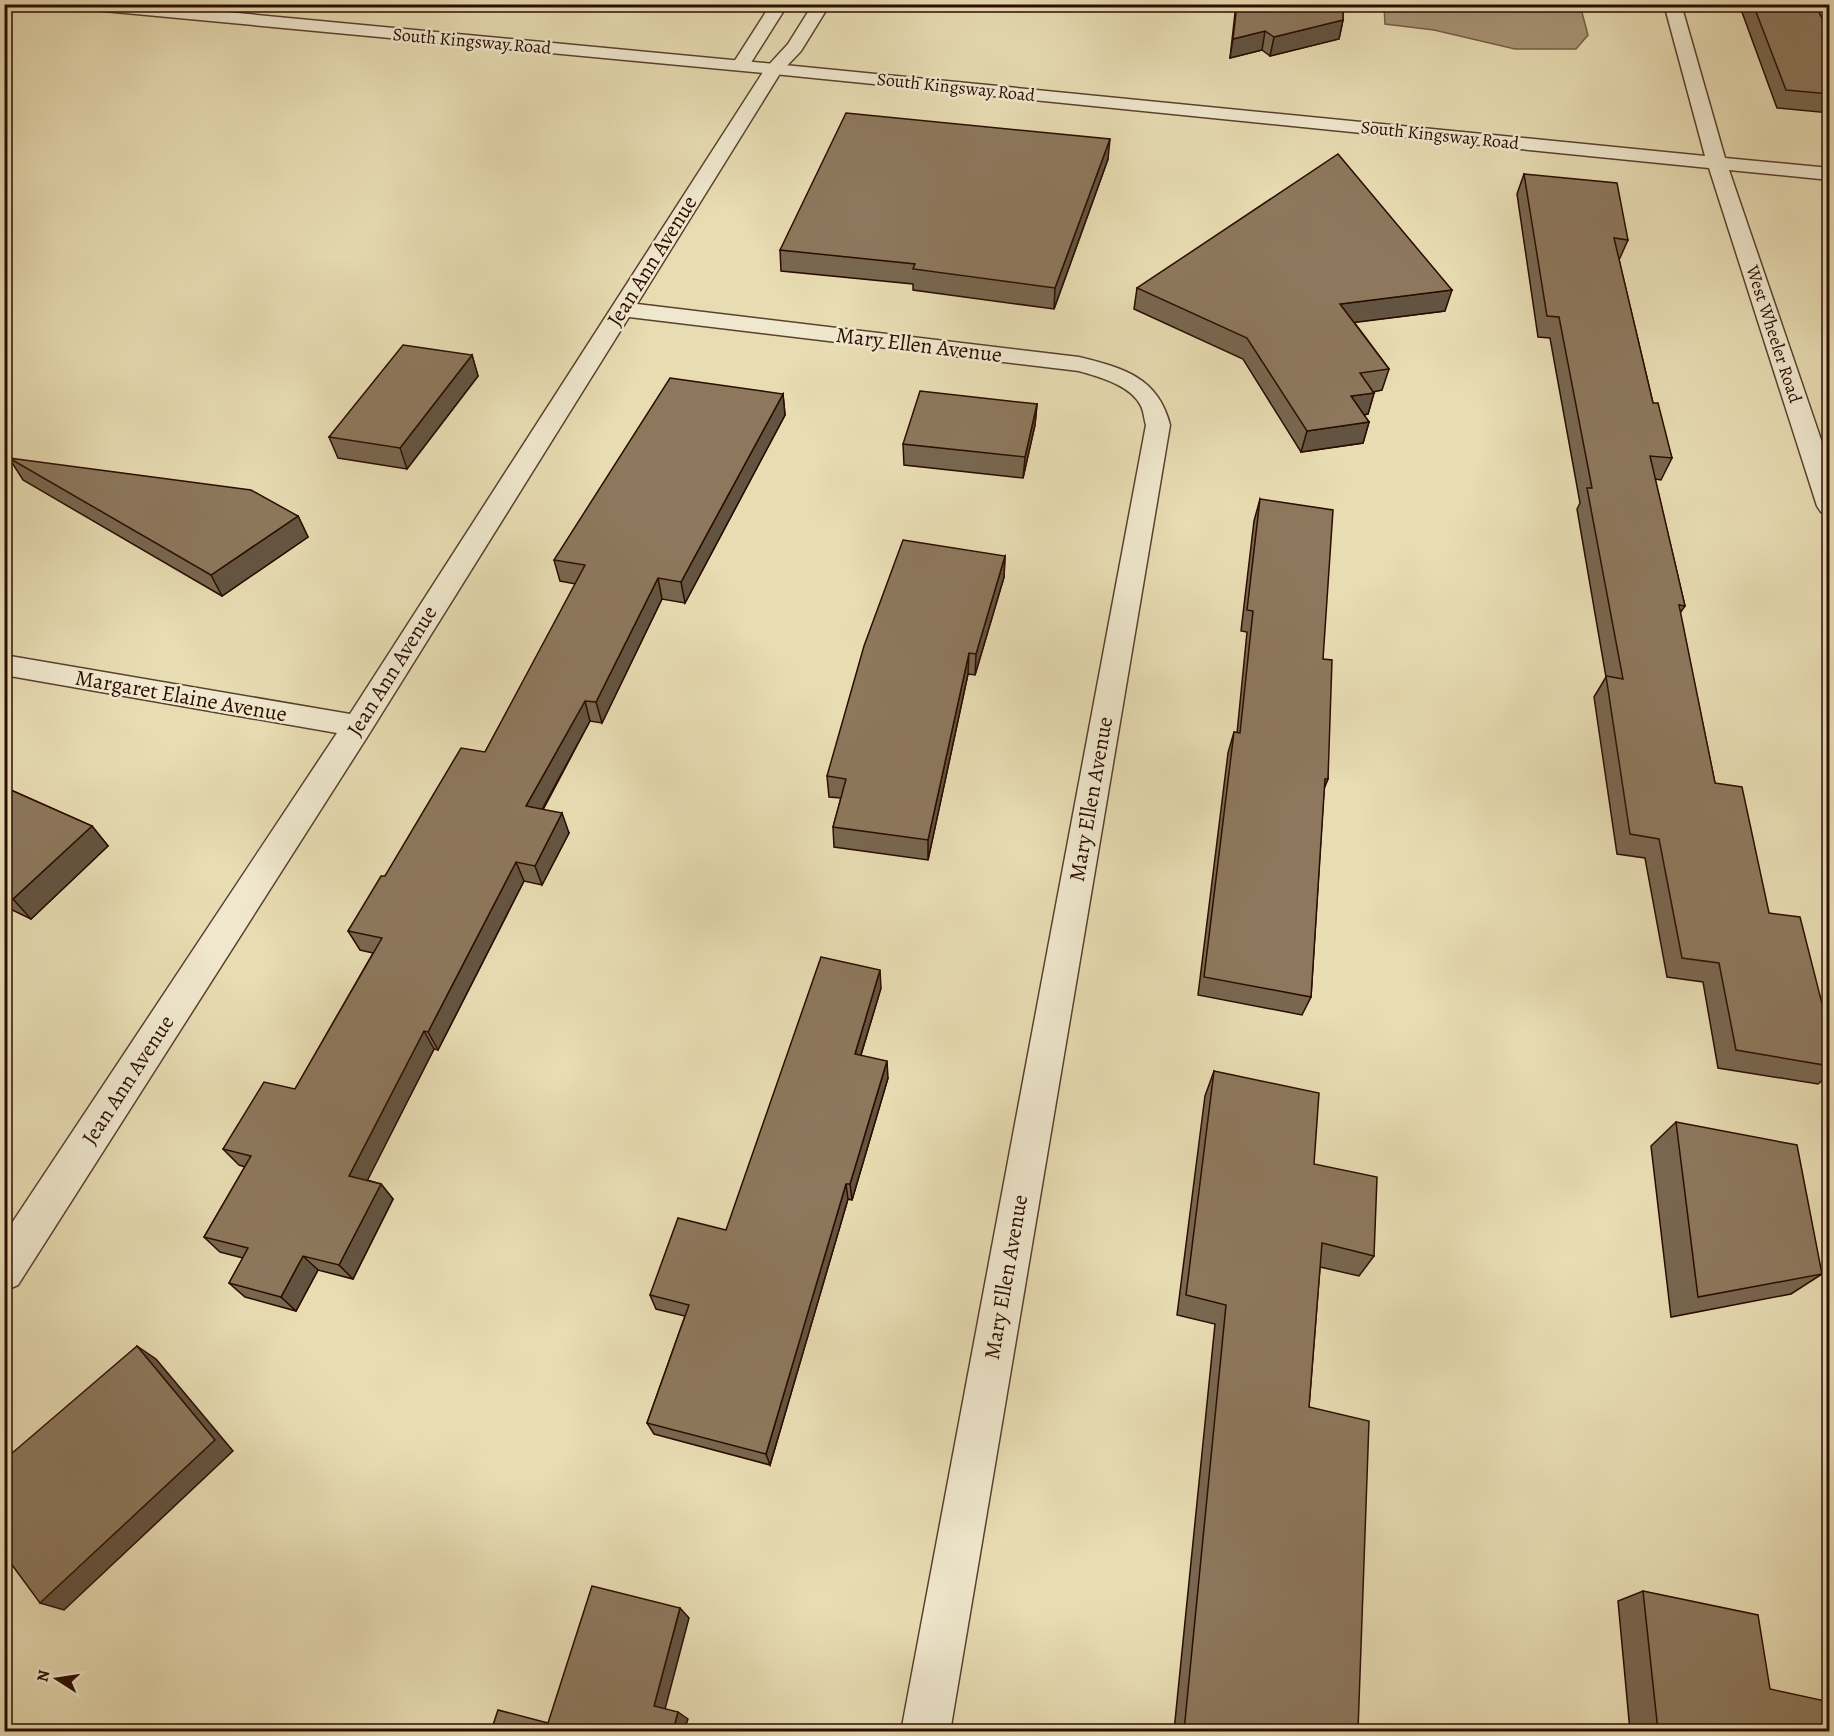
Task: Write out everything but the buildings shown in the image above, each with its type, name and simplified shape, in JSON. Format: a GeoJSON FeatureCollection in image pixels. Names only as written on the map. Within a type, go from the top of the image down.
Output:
{"type":"FeatureCollection","features":[{"type":"Feature","properties":{"kind":"street","name":"South Kingsway Road"},"geometry":{"type":"LineString","coordinates":[[82,4],[741,65],[1830,174]]}},
{"type":"Feature","properties":{"kind":"street"},"geometry":{"type":"LineString","coordinates":[[741,65],[780,4]]}},
{"type":"Feature","properties":{"kind":"street","name":"Jean Ann Avenue"},"geometry":{"type":"LineString","coordinates":[[4,1270],[358,726],[774,69],[795,47],[822,4]]}},
{"type":"Feature","properties":{"kind":"street","name":"West Wheeler Road"},"geometry":{"type":"LineString","coordinates":[[1672,4],[1717,163],[1830,506]]}},
{"type":"Feature","properties":{"kind":"street","name":"Mary Ellen Avenue"},"geometry":{"type":"LineString","coordinates":[[622,309],[1079,364],[1109,371],[1134,386],[1152,402],[1158,425],[925,1731]]}},
{"type":"Feature","properties":{"kind":"street","name":"Margaret Elaine Avenue"},"geometry":{"type":"LineString","coordinates":[[4,665],[358,726]]}},
{"type":"Feature","properties":{"kind":"shaded area"},"geometry":{"type":"Polygon","coordinates":[[[1384,5],[1580,5],[1588,35],[1576,49],[1515,49],[1434,30],[1385,24],[1384,5]]]}}]}
